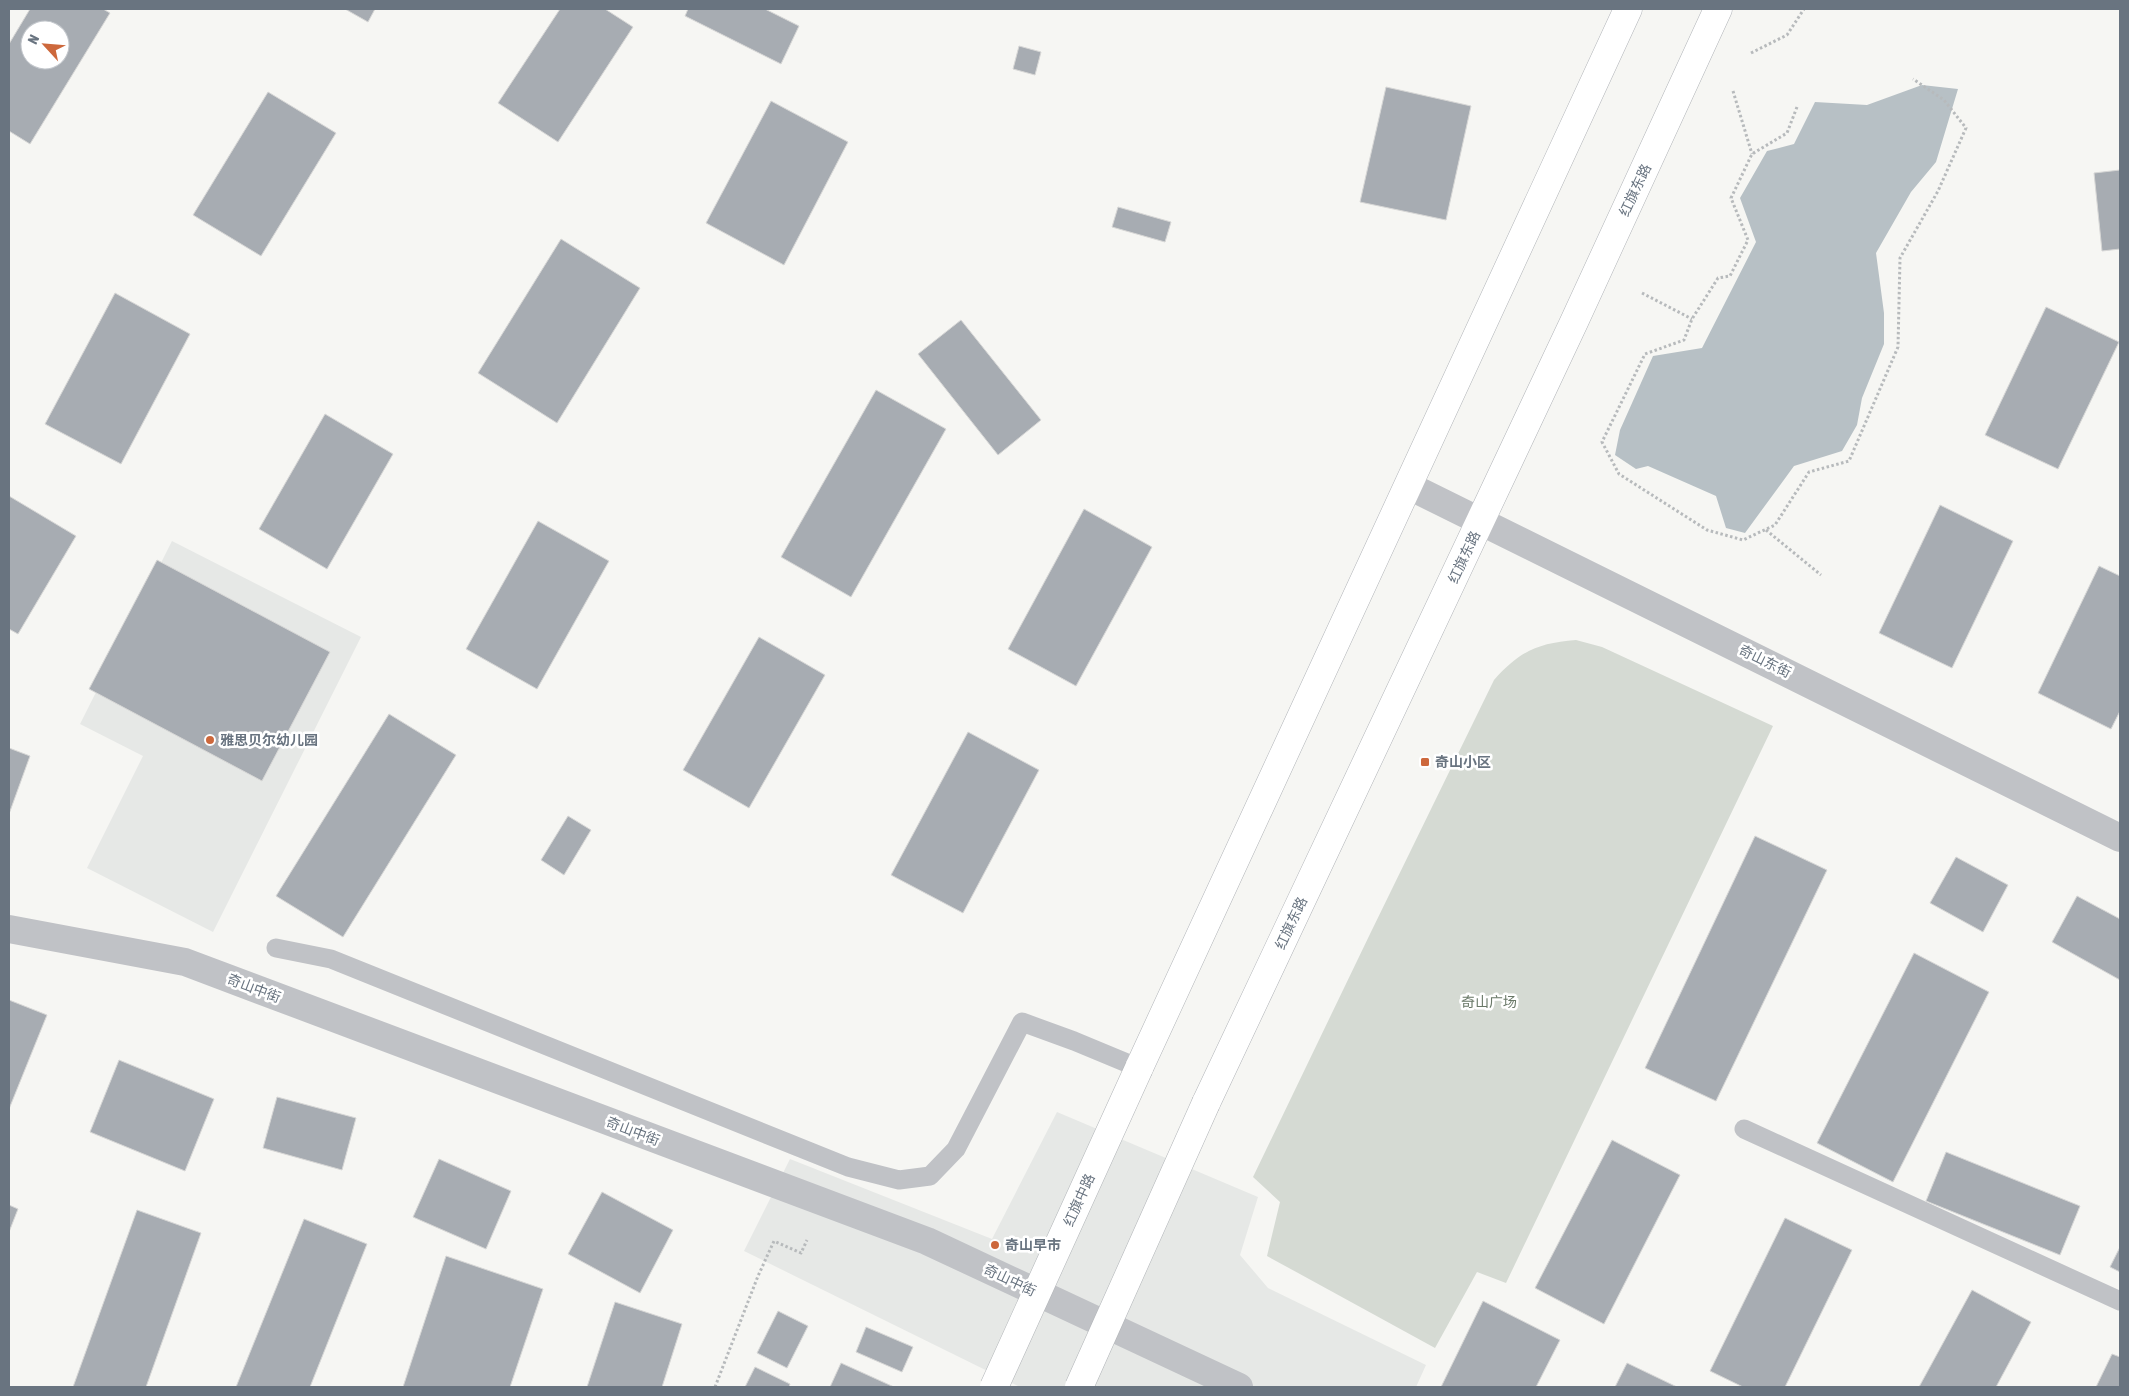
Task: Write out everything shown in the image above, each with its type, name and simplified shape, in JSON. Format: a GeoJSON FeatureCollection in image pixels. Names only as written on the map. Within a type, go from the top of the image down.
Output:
{"type":"FeatureCollection","features":[{"type":"Feature","properties":{"kind":"main road"},"geometry":{"type":"LineString","coordinates":[[1139,1068],[1628,9]]}},
{"type":"Feature","properties":{"kind":"main road","name":"红旗东路"},"geometry":{"type":"LineString","coordinates":[[1079,1387],[1206,1103],[1481,520],[1718,9]]}},
{"type":"Feature","properties":{"kind":"main road","name":"红旗中路"},"geometry":{"type":"LineString","coordinates":[[994,1387],[1139,1068]]}},
{"type":"Feature","properties":{"kind":"street","name":"奇山东街"},"geometry":{"type":"LineString","coordinates":[[1409,486],[2120,838]]}},
{"type":"Feature","properties":{"kind":"street","name":"奇山中街"},"geometry":{"type":"LineString","coordinates":[[9,929],[185,962],[927,1241],[1239,1387]]}},
{"type":"Feature","properties":{"kind":"lane"},"geometry":{"type":"LineString","coordinates":[[276,948],[331,959],[848,1167],[899,1180],[930,1176],[956,1149],[1022,1022],[1139,1068]]}},
{"type":"Feature","properties":{"kind":"lane"},"geometry":{"type":"LineString","coordinates":[[1744,1129],[2120,1301]]}},
{"type":"Feature","properties":{"kind":"path"},"geometry":{"type":"LineString","coordinates":[[1751,53],[1787,34],[1804,9]]}},
{"type":"Feature","properties":{"kind":"path"},"geometry":{"type":"LineString","coordinates":[[1797,107],[1787,133],[1752,154],[1731,198],[1748,240],[1730,276],[1718,278],[1692,319],[1684,340],[1645,354],[1602,442],[1618,474],[1707,530],[1743,540],[1775,525],[1808,472],[1849,461],[1898,347],[1900,258],[1938,191],[1966,128],[1944,100],[1913,79]]}},
{"type":"Feature","properties":{"kind":"path"},"geometry":{"type":"LineString","coordinates":[[1733,91],[1752,154]]}},
{"type":"Feature","properties":{"kind":"path"},"geometry":{"type":"LineString","coordinates":[[1642,293],[1692,319]]}},
{"type":"Feature","properties":{"kind":"path"},"geometry":{"type":"LineString","coordinates":[[1766,530],[1821,575]]}},
{"type":"Feature","properties":{"kind":"path"},"geometry":{"type":"LineString","coordinates":[[715,1387],[758,1276],[774,1241],[801,1253],[807,1240]]}},
{"type":"Feature","properties":{"kind":"shaded area"},"geometry":{"type":"Polygon","coordinates":[[[1922,85],[1958,89],[1936,162],[1911,192],[1876,253],[1884,313],[1884,344],[1862,398],[1857,425],[1842,451],[1794,466],[1745,533],[1726,528],[1716,496],[1648,466],[1636,469],[1615,455],[1620,430],[1653,356],[1702,348],[1756,242],[1740,198],[1767,151],[1794,144],[1815,102],[1867,105],[1922,85]]]}},
{"type":"Feature","properties":{"kind":"shaded area","name":"雅思贝尔幼儿园"},"geometry":{"type":"Polygon","coordinates":[[[172,541],[361,637],[213,932],[87,868],[143,756],[80,724],[172,541]]]}},
{"type":"Feature","properties":{"kind":"shaded area","name":"奇山早市"},"geometry":{"type":"Polygon","coordinates":[[[1057,1112],[1258,1197],[1240,1255],[1268,1288],[1426,1365],[1416,1387],[1020,1387],[744,1251],[790,1159],[992,1239],[1057,1112]]]}},
{"type":"Feature","properties":{"kind":"green space","name":"奇山广场"},"geometry":{"type":"Polygon","coordinates":[[[1576,640],[1602,647],[1773,726],[1506,1283],[1477,1272],[1435,1348],[1267,1256],[1280,1202],[1253,1177],[1494,680],[1512,662],[1530,650],[1551,643],[1576,640]]]}},
{"type":"Feature","properties":{"kind":"building"},"geometry":{"type":"Polygon","coordinates":[[[30,9],[103,9],[110,13],[30,144],[9,131],[9,44],[20,26],[20,70],[70,70],[70,20],[23,20],[30,9]]]}},
{"type":"Feature","properties":{"kind":"building"},"geometry":{"type":"Polygon","coordinates":[[[345,9],[375,9],[368,22],[345,9]]]}},
{"type":"Feature","properties":{"kind":"building"},"geometry":{"type":"Polygon","coordinates":[[[560,9],[605,9],[633,27],[558,142],[498,103],[560,9]]]}},
{"type":"Feature","properties":{"kind":"building"},"geometry":{"type":"Polygon","coordinates":[[[688,9],[765,9],[799,26],[781,64],[685,16],[688,9]]]}},
{"type":"Feature","properties":{"kind":"building"},"geometry":{"type":"Polygon","coordinates":[[[1019,46],[1041,52],[1035,75],[1013,69],[1019,46]]]}},
{"type":"Feature","properties":{"kind":"building"},"geometry":{"type":"Polygon","coordinates":[[[1386,87],[1471,106],[1446,220],[1360,202],[1386,87]]]}},
{"type":"Feature","properties":{"kind":"building"},"geometry":{"type":"Polygon","coordinates":[[[268,92],[336,133],[261,256],[193,215],[268,92]]]}},
{"type":"Feature","properties":{"kind":"building"},"geometry":{"type":"Polygon","coordinates":[[[771,101],[848,142],[784,265],[706,223],[771,101]]]}},
{"type":"Feature","properties":{"kind":"building"},"geometry":{"type":"Polygon","coordinates":[[[2120,170],[2120,249],[2102,251],[2094,173],[2120,170]]]}},
{"type":"Feature","properties":{"kind":"building"},"geometry":{"type":"Polygon","coordinates":[[[1118,207],[1171,222],[1165,242],[1112,227],[1118,207]]]}},
{"type":"Feature","properties":{"kind":"building"},"geometry":{"type":"Polygon","coordinates":[[[561,239],[640,288],[557,423],[478,373],[561,239]]]}},
{"type":"Feature","properties":{"kind":"building"},"geometry":{"type":"Polygon","coordinates":[[[115,293],[190,334],[121,464],[45,424],[115,293]]]}},
{"type":"Feature","properties":{"kind":"building"},"geometry":{"type":"Polygon","coordinates":[[[2046,307],[2119,342],[2058,469],[1985,435],[2046,307]]]}},
{"type":"Feature","properties":{"kind":"building"},"geometry":{"type":"Polygon","coordinates":[[[961,320],[1041,420],[998,455],[918,354],[961,320]]]}},
{"type":"Feature","properties":{"kind":"building"},"geometry":{"type":"Polygon","coordinates":[[[876,390],[946,429],[851,597],[781,557],[876,390]]]}},
{"type":"Feature","properties":{"kind":"building"},"geometry":{"type":"Polygon","coordinates":[[[325,414],[393,454],[327,569],[259,529],[325,414]]]}},
{"type":"Feature","properties":{"kind":"building"},"geometry":{"type":"Polygon","coordinates":[[[9,496],[76,536],[18,634],[9,629],[9,496]]]}},
{"type":"Feature","properties":{"kind":"building"},"geometry":{"type":"Polygon","coordinates":[[[1940,505],[2013,541],[1952,668],[1879,633],[1940,505]]]}},
{"type":"Feature","properties":{"kind":"building"},"geometry":{"type":"Polygon","coordinates":[[[1084,509],[1152,547],[1076,686],[1008,649],[1084,509]]]}},
{"type":"Feature","properties":{"kind":"building"},"geometry":{"type":"Polygon","coordinates":[[[538,521],[609,561],[537,689],[466,649],[538,521]]]}},
{"type":"Feature","properties":{"kind":"building"},"geometry":{"type":"Polygon","coordinates":[[[157,560],[330,652],[262,781],[89,689],[157,560]]]}},
{"type":"Feature","properties":{"kind":"building"},"geometry":{"type":"Polygon","coordinates":[[[2099,566],[2120,576],[2120,711],[2111,729],[2038,693],[2099,566]]]}},
{"type":"Feature","properties":{"kind":"building"},"geometry":{"type":"Polygon","coordinates":[[[759,637],[825,675],[749,808],[683,770],[759,637]]]}},
{"type":"Feature","properties":{"kind":"building"},"geometry":{"type":"Polygon","coordinates":[[[389,714],[456,755],[343,937],[276,896],[389,714]]]}},
{"type":"Feature","properties":{"kind":"building"},"geometry":{"type":"Polygon","coordinates":[[[968,732],[1039,770],[963,913],[891,875],[968,732]]]}},
{"type":"Feature","properties":{"kind":"building"},"geometry":{"type":"Polygon","coordinates":[[[9,748],[30,756],[9,814],[9,748]]]}},
{"type":"Feature","properties":{"kind":"building"},"geometry":{"type":"Polygon","coordinates":[[[568,816],[591,830],[564,875],[541,860],[568,816]]]}},
{"type":"Feature","properties":{"kind":"building"},"geometry":{"type":"Polygon","coordinates":[[[1755,836],[1827,870],[1716,1101],[1645,1068],[1755,836]]]}},
{"type":"Feature","properties":{"kind":"building"},"geometry":{"type":"Polygon","coordinates":[[[1956,857],[2008,885],[1983,932],[1930,903],[1956,857]]]}},
{"type":"Feature","properties":{"kind":"building"},"geometry":{"type":"Polygon","coordinates":[[[2077,896],[2120,919],[2120,980],[2052,942],[2077,896]]]}},
{"type":"Feature","properties":{"kind":"building"},"geometry":{"type":"Polygon","coordinates":[[[1914,953],[1989,992],[1893,1182],[1817,1143],[1914,953]]]}},
{"type":"Feature","properties":{"kind":"building"},"geometry":{"type":"Polygon","coordinates":[[[9,1000],[47,1015],[9,1109],[9,1000]]]}},
{"type":"Feature","properties":{"kind":"building"},"geometry":{"type":"Polygon","coordinates":[[[119,1060],[214,1099],[185,1171],[90,1132],[119,1060]]]}},
{"type":"Feature","properties":{"kind":"building"},"geometry":{"type":"Polygon","coordinates":[[[277,1097],[356,1118],[342,1170],[263,1148],[277,1097]]]}},
{"type":"Feature","properties":{"kind":"building"},"geometry":{"type":"Polygon","coordinates":[[[1612,1140],[1680,1175],[1604,1324],[1535,1288],[1612,1140]]]}},
{"type":"Feature","properties":{"kind":"building"},"geometry":{"type":"Polygon","coordinates":[[[1946,1152],[2080,1206],[2060,1255],[1926,1201],[1946,1152]]]}},
{"type":"Feature","properties":{"kind":"building"},"geometry":{"type":"Polygon","coordinates":[[[439,1159],[511,1191],[486,1249],[413,1217],[439,1159]]]}},
{"type":"Feature","properties":{"kind":"building"},"geometry":{"type":"Polygon","coordinates":[[[602,1192],[673,1230],[640,1293],[568,1254],[602,1192]]]}},
{"type":"Feature","properties":{"kind":"building"},"geometry":{"type":"Polygon","coordinates":[[[9,1205],[18,1209],[9,1232],[9,1205]]]}},
{"type":"Feature","properties":{"kind":"building"},"geometry":{"type":"Polygon","coordinates":[[[137,1210],[201,1233],[146,1387],[73,1387],[137,1210]]]}},
{"type":"Feature","properties":{"kind":"building"},"geometry":{"type":"Polygon","coordinates":[[[1785,1218],[1852,1250],[1785,1387],[1743,1387],[1710,1371],[1785,1218]]]}},
{"type":"Feature","properties":{"kind":"building"},"geometry":{"type":"Polygon","coordinates":[[[304,1219],[367,1244],[310,1387],[236,1387],[304,1219]]]}},
{"type":"Feature","properties":{"kind":"building"},"geometry":{"type":"Polygon","coordinates":[[[2120,1247],[2120,1272],[2110,1267],[2120,1247]]]}},
{"type":"Feature","properties":{"kind":"building"},"geometry":{"type":"Polygon","coordinates":[[[446,1256],[543,1289],[510,1387],[403,1387],[446,1256]]]}},
{"type":"Feature","properties":{"kind":"building"},"geometry":{"type":"Polygon","coordinates":[[[1972,1290],[2031,1322],[1996,1387],[1919,1387],[1972,1290]]]}},
{"type":"Feature","properties":{"kind":"building"},"geometry":{"type":"Polygon","coordinates":[[[1483,1301],[1560,1340],[1536,1387],[1441,1387],[1483,1301]]]}},
{"type":"Feature","properties":{"kind":"building"},"geometry":{"type":"Polygon","coordinates":[[[615,1302],[682,1324],[662,1387],[587,1387],[615,1302]]]}},
{"type":"Feature","properties":{"kind":"building"},"geometry":{"type":"Polygon","coordinates":[[[778,1311],[808,1326],[787,1368],[757,1353],[778,1311]]]}},
{"type":"Feature","properties":{"kind":"building"},"geometry":{"type":"Polygon","coordinates":[[[866,1327],[913,1347],[902,1372],[856,1352],[866,1327]]]}},
{"type":"Feature","properties":{"kind":"building"},"geometry":{"type":"Polygon","coordinates":[[[2112,1354],[2120,1357],[2120,1387],[2096,1387],[2112,1354]]]}},
{"type":"Feature","properties":{"kind":"building"},"geometry":{"type":"Polygon","coordinates":[[[841,1363],[894,1387],[830,1387],[841,1363]]]}},
{"type":"Feature","properties":{"kind":"building"},"geometry":{"type":"Polygon","coordinates":[[[1627,1363],[1677,1387],[1615,1387],[1627,1363]]]}},
{"type":"Feature","properties":{"kind":"building"},"geometry":{"type":"Polygon","coordinates":[[[755,1367],[790,1384],[789,1387],[745,1387],[755,1367]]]}},
{"type":"Feature","properties":{"kind":"place","name":"雅思贝尔幼儿园"},"geometry":{"type":"Point","coordinates":[210,740]}},
{"type":"Feature","properties":{"kind":"place","name":"奇山小区"},"geometry":{"type":"Point","coordinates":[1425,762]}},
{"type":"Feature","properties":{"kind":"place","name":"奇山早市"},"geometry":{"type":"Point","coordinates":[995,1245]}}]}
